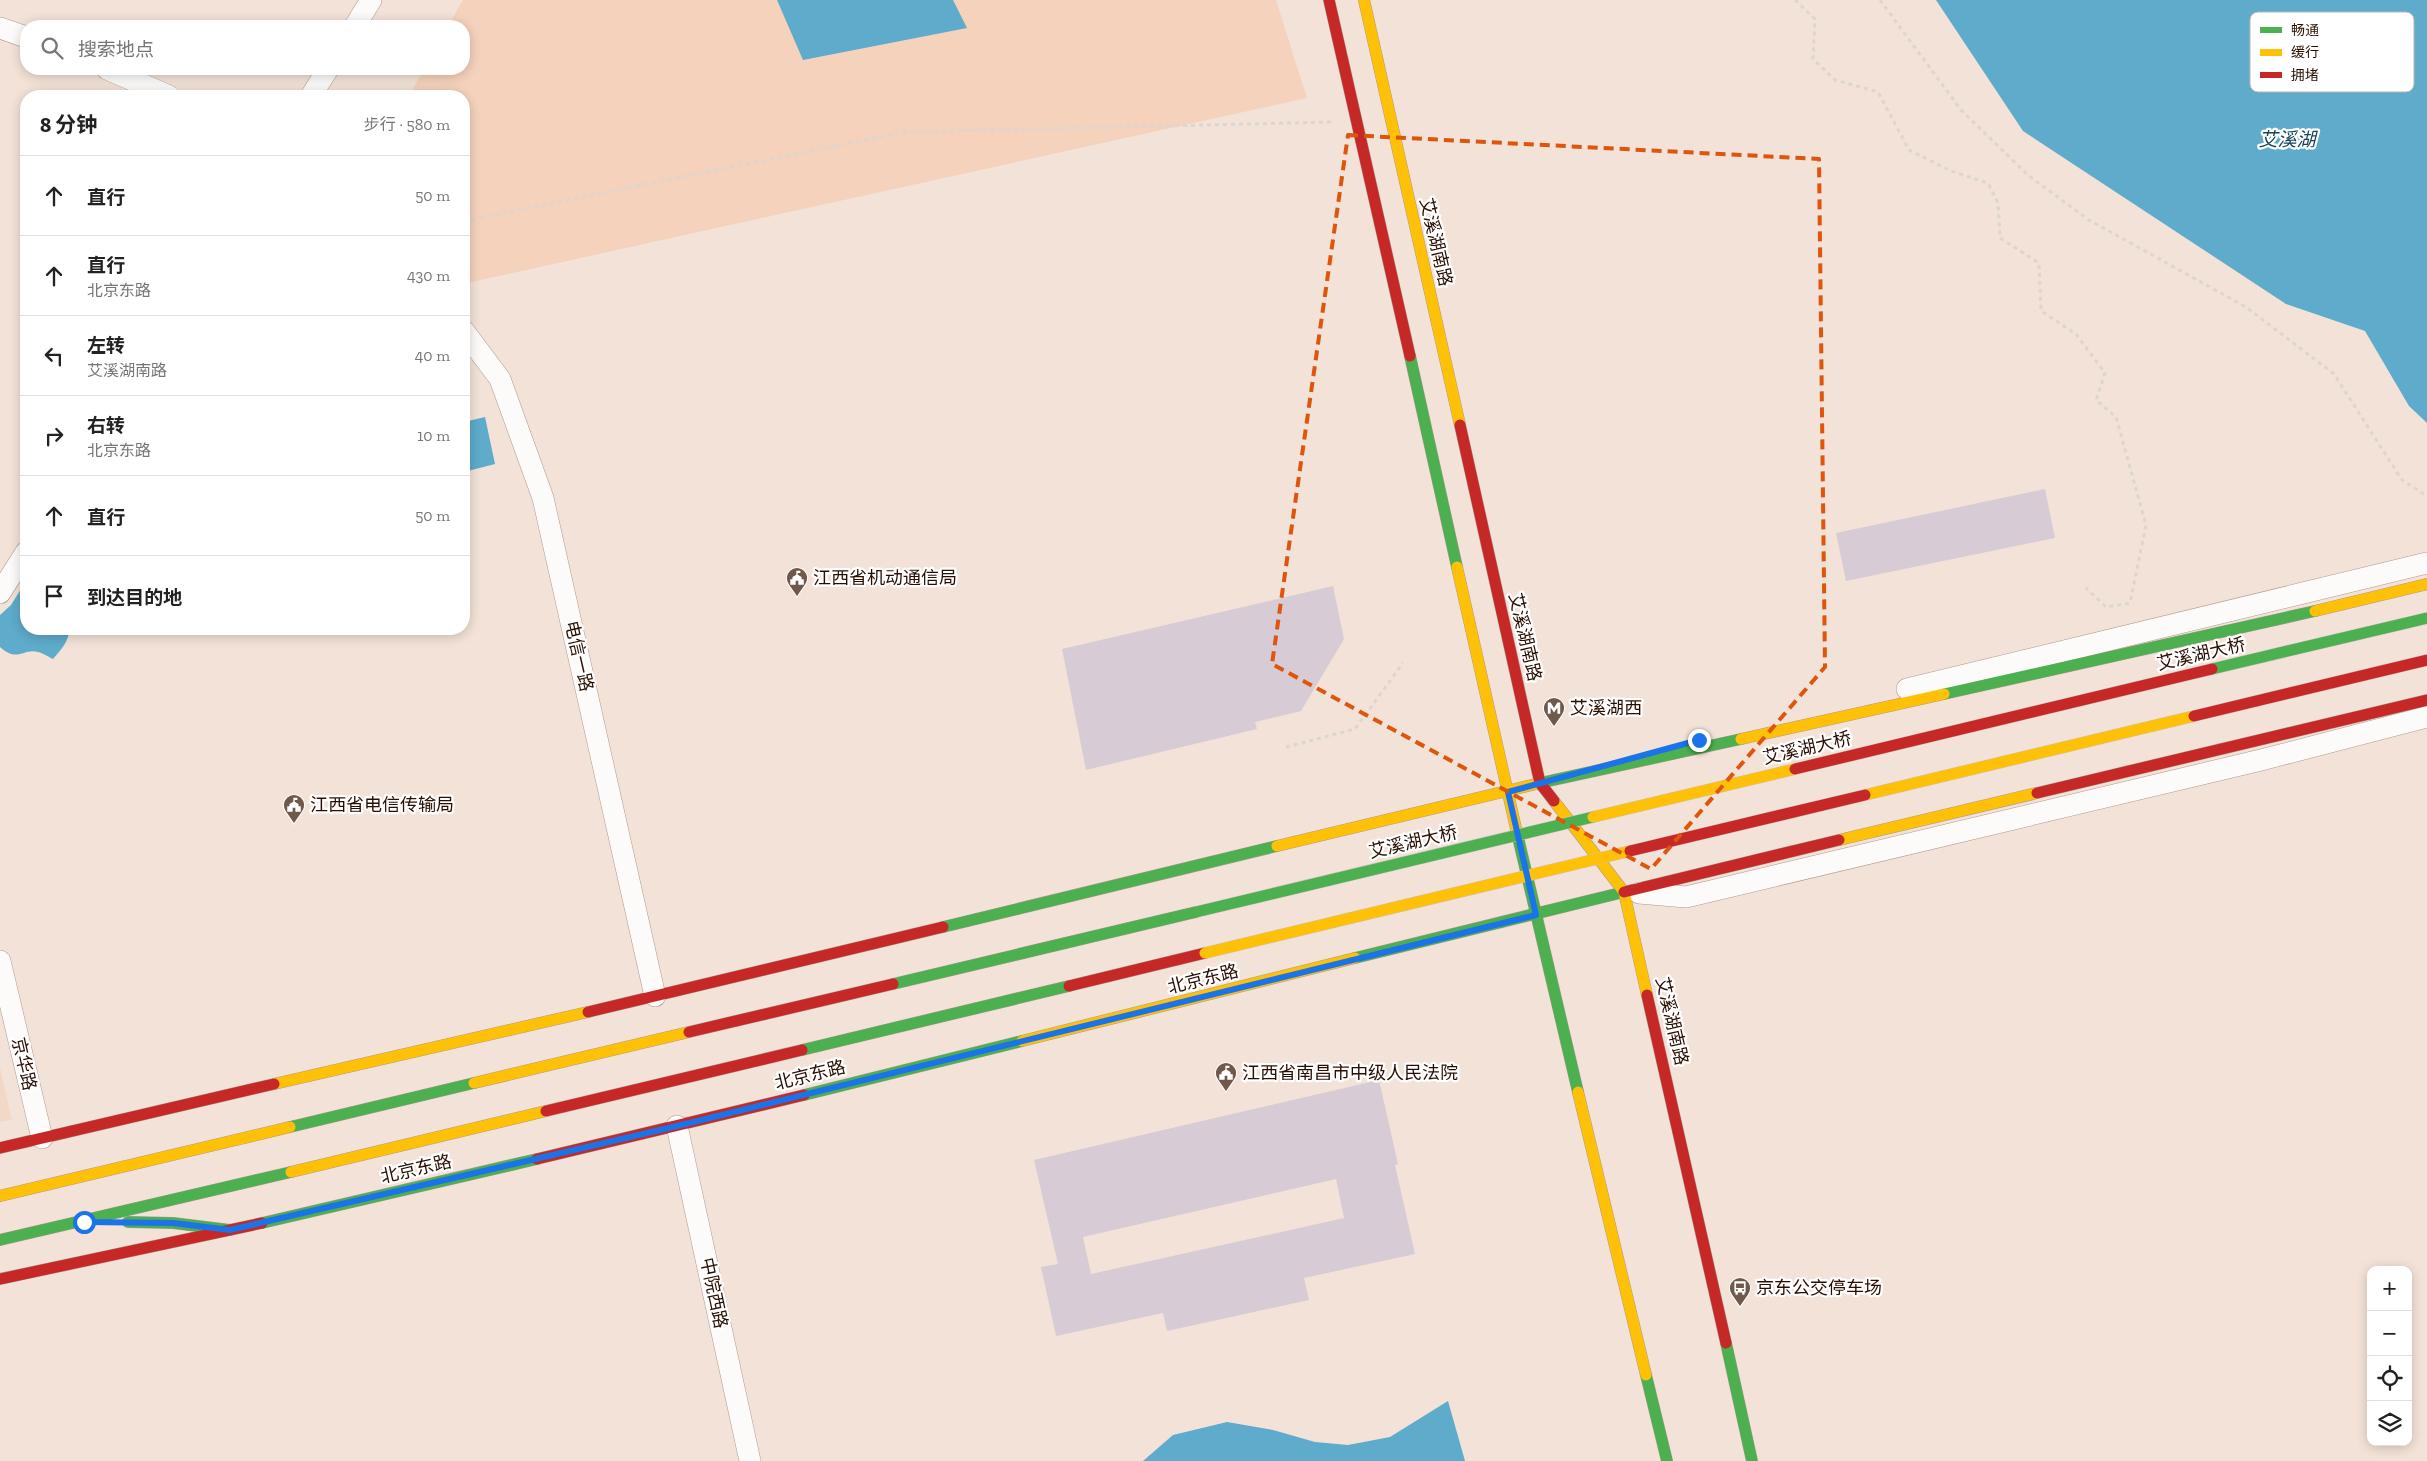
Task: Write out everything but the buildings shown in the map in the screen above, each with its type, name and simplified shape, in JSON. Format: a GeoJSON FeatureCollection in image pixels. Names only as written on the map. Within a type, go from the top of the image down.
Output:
{"type":"FeatureCollection","features":[{"type":"Feature","properties":{"kind":"main road"},"geometry":{"type":"LineString","coordinates":[[1329,0],[1536,915],[1667,1461]]}},
{"type":"Feature","properties":{"kind":"main road","name":"艾溪湖南路"},"geometry":{"type":"LineString","coordinates":[[1364,0],[1540,783],[1624,892],[1752,1461]]}},
{"type":"Feature","properties":{"kind":"main road"},"geometry":{"type":"LineString","coordinates":[[0,1148],[654,996],[1540,783],[2221,633],[2427,584]]}},
{"type":"Feature","properties":{"kind":"main road","name":"艾溪湖大桥"},"geometry":{"type":"LineString","coordinates":[[0,1196],[2427,618]]}},
{"type":"Feature","properties":{"kind":"main road","name":"北京东路"},"geometry":{"type":"LineString","coordinates":[[0,1240],[84,1222],[2427,660]]}},
{"type":"Feature","properties":{"kind":"main road","name":"北京东路"},"geometry":{"type":"LineString","coordinates":[[0,1279],[230,1230],[677,1126],[1624,892],[2427,700]]}},
{"type":"Feature","properties":{"kind":"main road"},"geometry":{"type":"LineString","coordinates":[[84,1222],[173,1223],[230,1230]]}},
{"type":"Feature","properties":{"kind":"street"},"geometry":{"type":"LineString","coordinates":[[359,20],[371,0]]}},
{"type":"Feature","properties":{"kind":"street"},"geometry":{"type":"LineString","coordinates":[[0,28],[20,35]]}},
{"type":"Feature","properties":{"kind":"street"},"geometry":{"type":"LineString","coordinates":[[121,75],[155,90]]}},
{"type":"Feature","properties":{"kind":"street"},"geometry":{"type":"LineString","coordinates":[[315,90],[324,75]]}},
{"type":"Feature","properties":{"kind":"street","name":"电信一路"},"geometry":{"type":"LineString","coordinates":[[470,339],[500,379],[543,498],[654,996]]}},
{"type":"Feature","properties":{"kind":"street"},"geometry":{"type":"LineString","coordinates":[[0,594],[20,562]]}},
{"type":"Feature","properties":{"kind":"street"},"geometry":{"type":"LineString","coordinates":[[1540,783],[1699,740],[2427,563]]}},
{"type":"Feature","properties":{"kind":"street"},"geometry":{"type":"LineString","coordinates":[[1624,892],[1686,897],[2427,718]]}},
{"type":"Feature","properties":{"kind":"street","name":"京华路"},"geometry":{"type":"LineString","coordinates":[[0,961],[42,1138]]}},
{"type":"Feature","properties":{"kind":"street","name":"中院西路"},"geometry":{"type":"LineString","coordinates":[[677,1126],[750,1461]]}},
{"type":"Feature","properties":{"kind":"path"},"geometry":{"type":"LineString","coordinates":[[1795,0],[1815,19],[1813,59],[1835,80],[1878,92],[1909,150],[1951,171],[1988,184],[1998,204],[2000,238],[2039,263],[2041,312],[2076,334],[2105,373],[2096,400],[2116,417],[2146,525],[2130,603],[2106,608],[2086,588]]}},
{"type":"Feature","properties":{"kind":"path"},"geometry":{"type":"LineString","coordinates":[[1880,0],[1961,110],[2028,176],[2090,220],[2246,307],[2334,374],[2402,480],[2427,496]]}},
{"type":"Feature","properties":{"kind":"path"},"geometry":{"type":"LineString","coordinates":[[470,220],[904,132],[1356,122]]}},
{"type":"Feature","properties":{"kind":"path"},"geometry":{"type":"LineString","coordinates":[[1286,747],[1355,729],[1403,663]]}},
{"type":"Feature","properties":{"kind":"highlighted area"},"geometry":{"type":"Polygon","coordinates":[[[1348,135],[1819,159],[1825,667],[1651,869],[1272,664],[1348,135]]]}},
{"type":"Feature","properties":{"kind":"shaded area"},"geometry":{"type":"Polygon","coordinates":[[[463,0],[1276,0],[1307,98],[470,282],[470,90],[412,90],[421,75],[470,75],[470,20],[451,20],[463,0]]]}},
{"type":"Feature","properties":{"kind":"shaded area"},"geometry":{"type":"Polygon","coordinates":[[[0,1068],[12,1120],[0,1122],[0,1068]]]}},
{"type":"Feature","properties":{"kind":"water"},"geometry":{"type":"Polygon","coordinates":[[[777,0],[953,0],[967,28],[803,60],[777,0]]]}},
{"type":"Feature","properties":{"kind":"water","name":"艾溪湖"},"geometry":{"type":"Polygon","coordinates":[[[1936,0],[2427,0],[2427,423],[2409,406],[2365,331],[2286,304],[2023,131],[1936,0]]]}},
{"type":"Feature","properties":{"kind":"water"},"geometry":{"type":"Polygon","coordinates":[[[485,417],[495,464],[470,470],[470,421],[485,417]]]}},
{"type":"Feature","properties":{"kind":"water"},"geometry":{"type":"Polygon","coordinates":[[[20,591],[20,635],[68,635],[53,659],[33,651],[16,655],[11,654],[0,647],[0,615],[11,605],[20,591]]]}},
{"type":"Feature","properties":{"kind":"water"},"geometry":{"type":"Polygon","coordinates":[[[1448,1401],[1465,1461],[1143,1461],[1173,1435],[1227,1422],[1273,1430],[1315,1442],[1348,1445],[1390,1437],[1448,1401]]]}},
{"type":"Feature","properties":{"kind":"traffic: fast"},"geometry":{"type":"LineString","coordinates":[[1410,356],[1457,567]]}},
{"type":"Feature","properties":{"kind":"traffic: fast"},"geometry":{"type":"LineString","coordinates":[[1944,694],[2315,611]]}},
{"type":"Feature","properties":{"kind":"traffic: fast"},"geometry":{"type":"LineString","coordinates":[[2212,669],[2427,618]]}},
{"type":"Feature","properties":{"kind":"traffic: fast"},"geometry":{"type":"LineString","coordinates":[[1540,783],[1741,739]]}},
{"type":"Feature","properties":{"kind":"traffic: fast"},"geometry":{"type":"LineString","coordinates":[[1196,912],[1593,817]]}},
{"type":"Feature","properties":{"kind":"traffic: fast"},"geometry":{"type":"LineString","coordinates":[[1517,833],[1578,1092]]}},
{"type":"Feature","properties":{"kind":"traffic: fast"},"geometry":{"type":"LineString","coordinates":[[943,927],[1277,846]]}},
{"type":"Feature","properties":{"kind":"traffic: fast"},"geometry":{"type":"LineString","coordinates":[[1355,958],[1624,892]]}},
{"type":"Feature","properties":{"kind":"traffic: fast"},"geometry":{"type":"LineString","coordinates":[[893,984],[1196,912]]}},
{"type":"Feature","properties":{"kind":"traffic: fast"},"geometry":{"type":"LineString","coordinates":[[802,1050],[1069,986]]}},
{"type":"Feature","properties":{"kind":"traffic: fast"},"geometry":{"type":"LineString","coordinates":[[804,1095],[1022,1041]]}},
{"type":"Feature","properties":{"kind":"traffic: fast"},"geometry":{"type":"LineString","coordinates":[[290,1127],[474,1083]]}},
{"type":"Feature","properties":{"kind":"traffic: fast"},"geometry":{"type":"LineString","coordinates":[[262,1223],[537,1159]]}},
{"type":"Feature","properties":{"kind":"traffic: fast"},"geometry":{"type":"LineString","coordinates":[[0,1240],[291,1172]]}},
{"type":"Feature","properties":{"kind":"traffic: fast"},"geometry":{"type":"LineString","coordinates":[[128,1222],[173,1223],[230,1230]]}},
{"type":"Feature","properties":{"kind":"traffic: fast"},"geometry":{"type":"LineString","coordinates":[[1726,1343],[1752,1461]]}},
{"type":"Feature","properties":{"kind":"traffic: fast"},"geometry":{"type":"LineString","coordinates":[[1646,1375],[1667,1461]]}},
{"type":"Feature","properties":{"kind":"traffic: slow"},"geometry":{"type":"LineString","coordinates":[[1364,0],[1460,425]]}},
{"type":"Feature","properties":{"kind":"traffic: slow"},"geometry":{"type":"LineString","coordinates":[[1457,567],[1517,833]]}},
{"type":"Feature","properties":{"kind":"traffic: slow"},"geometry":{"type":"LineString","coordinates":[[2315,611],[2427,584]]}},
{"type":"Feature","properties":{"kind":"traffic: slow"},"geometry":{"type":"LineString","coordinates":[[1741,739],[1944,694]]}},
{"type":"Feature","properties":{"kind":"traffic: slow"},"geometry":{"type":"LineString","coordinates":[[1865,795],[2194,716]]}},
{"type":"Feature","properties":{"kind":"traffic: slow"},"geometry":{"type":"LineString","coordinates":[[1593,817],[1795,769]]}},
{"type":"Feature","properties":{"kind":"traffic: slow"},"geometry":{"type":"LineString","coordinates":[[1277,846],[1540,783]]}},
{"type":"Feature","properties":{"kind":"traffic: slow"},"geometry":{"type":"LineString","coordinates":[[1839,840],[2037,793]]}},
{"type":"Feature","properties":{"kind":"traffic: slow"},"geometry":{"type":"LineString","coordinates":[[1554,801],[1624,892],[1647,995]]}},
{"type":"Feature","properties":{"kind":"traffic: slow"},"geometry":{"type":"LineString","coordinates":[[1205,953],[1630,851]]}},
{"type":"Feature","properties":{"kind":"traffic: slow"},"geometry":{"type":"LineString","coordinates":[[1022,1041],[1355,958]]}},
{"type":"Feature","properties":{"kind":"traffic: slow"},"geometry":{"type":"LineString","coordinates":[[274,1084],[588,1012]]}},
{"type":"Feature","properties":{"kind":"traffic: slow"},"geometry":{"type":"LineString","coordinates":[[474,1083],[689,1032]]}},
{"type":"Feature","properties":{"kind":"traffic: slow"},"geometry":{"type":"LineString","coordinates":[[1578,1092],[1646,1375]]}},
{"type":"Feature","properties":{"kind":"traffic: slow"},"geometry":{"type":"LineString","coordinates":[[291,1172],[546,1111]]}},
{"type":"Feature","properties":{"kind":"traffic: slow"},"geometry":{"type":"LineString","coordinates":[[0,1196],[290,1127]]}},
{"type":"Feature","properties":{"kind":"traffic: jam"},"geometry":{"type":"LineString","coordinates":[[1329,0],[1410,356]]}},
{"type":"Feature","properties":{"kind":"traffic: jam"},"geometry":{"type":"LineString","coordinates":[[1460,425],[1540,783],[1554,801]]}},
{"type":"Feature","properties":{"kind":"traffic: jam"},"geometry":{"type":"LineString","coordinates":[[2194,716],[2427,660]]}},
{"type":"Feature","properties":{"kind":"traffic: jam"},"geometry":{"type":"LineString","coordinates":[[1795,769],[2212,669]]}},
{"type":"Feature","properties":{"kind":"traffic: jam"},"geometry":{"type":"LineString","coordinates":[[2037,793],[2427,700]]}},
{"type":"Feature","properties":{"kind":"traffic: jam"},"geometry":{"type":"LineString","coordinates":[[1630,851],[1865,795]]}},
{"type":"Feature","properties":{"kind":"traffic: jam"},"geometry":{"type":"LineString","coordinates":[[1624,892],[1839,840]]}},
{"type":"Feature","properties":{"kind":"traffic: jam"},"geometry":{"type":"LineString","coordinates":[[588,1012],[943,927]]}},
{"type":"Feature","properties":{"kind":"traffic: jam"},"geometry":{"type":"LineString","coordinates":[[1069,986],[1205,953]]}},
{"type":"Feature","properties":{"kind":"traffic: jam"},"geometry":{"type":"LineString","coordinates":[[689,1032],[893,984]]}},
{"type":"Feature","properties":{"kind":"traffic: jam"},"geometry":{"type":"LineString","coordinates":[[1647,995],[1726,1343]]}},
{"type":"Feature","properties":{"kind":"traffic: jam"},"geometry":{"type":"LineString","coordinates":[[546,1111],[802,1050]]}},
{"type":"Feature","properties":{"kind":"traffic: jam"},"geometry":{"type":"LineString","coordinates":[[0,1148],[274,1084]]}},
{"type":"Feature","properties":{"kind":"traffic: jam"},"geometry":{"type":"LineString","coordinates":[[537,1159],[804,1095]]}},
{"type":"Feature","properties":{"kind":"traffic: jam"},"geometry":{"type":"LineString","coordinates":[[0,1279],[262,1223]]}},
{"type":"Feature","properties":{"kind":"place","name":"江西省机动通信局"},"geometry":{"type":"Point","coordinates":[797,597]}},
{"type":"Feature","properties":{"kind":"place","name":"艾溪湖西"},"geometry":{"type":"Point","coordinates":[1554,727]}},
{"type":"Feature","properties":{"kind":"place","name":"江西省电信传输局"},"geometry":{"type":"Point","coordinates":[294,824]}},
{"type":"Feature","properties":{"kind":"place","name":"江西省南昌市中级人民法院"},"geometry":{"type":"Point","coordinates":[1226,1092]}},
{"type":"Feature","properties":{"kind":"place","name":"京东公交停车场"},"geometry":{"type":"Point","coordinates":[1740,1307]}},
{"type":"Feature","properties":{"kind":"route"},"geometry":{"type":"LineString","coordinates":[[84,1222],[173,1223],[230,1230],[677,1126],[1536,915],[1508,792],[1699,740]]}}]}
